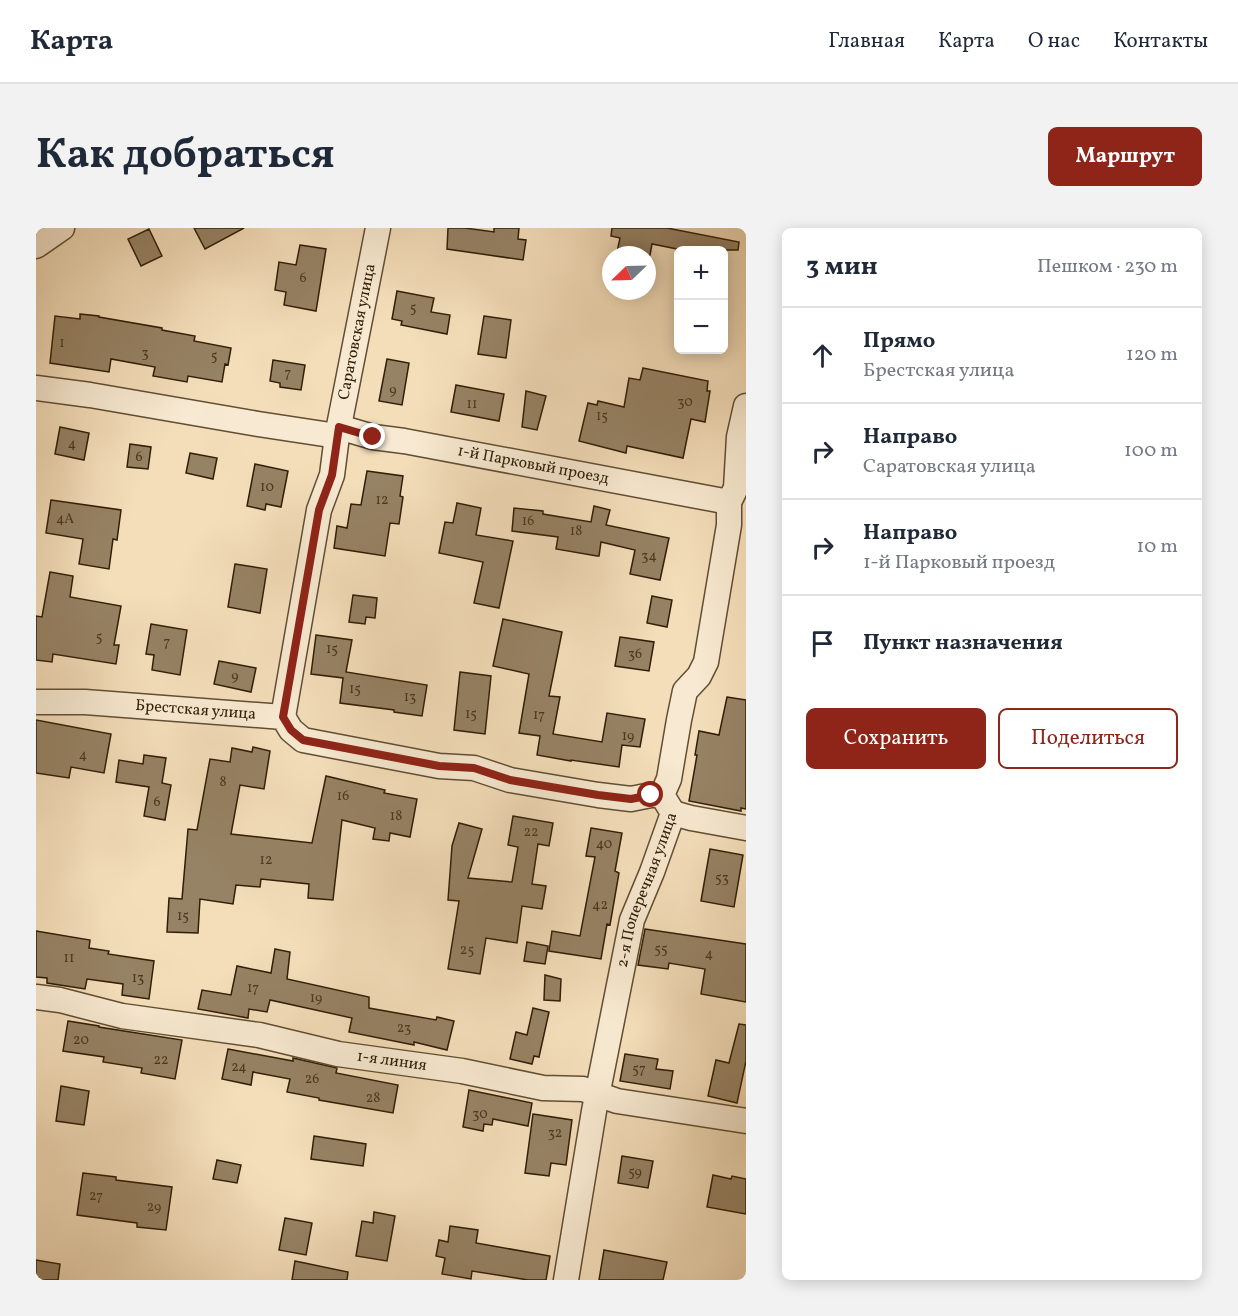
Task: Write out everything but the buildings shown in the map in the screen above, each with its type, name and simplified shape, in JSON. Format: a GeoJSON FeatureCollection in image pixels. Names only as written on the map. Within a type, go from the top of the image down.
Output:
{"type":"FeatureCollection","features":[{"type":"Feature","properties":{"kind":"street"},"geometry":{"type":"LineString","coordinates":[[36,246],[62,228]]}},
{"type":"Feature","properties":{"kind":"street","name":"Саратовская улица"},"geometry":{"type":"LineString","coordinates":[[283,717],[319,510],[332,475],[338,431],[378,228]]}},
{"type":"Feature","properties":{"kind":"street","name":"1-й Парковый проезд"},"geometry":{"type":"LineString","coordinates":[[36,388],[258,424],[338,431],[404,441],[736,500]]}},
{"type":"Feature","properties":{"kind":"street","name":"2-я Поперечная улица"},"geometry":{"type":"LineString","coordinates":[[566,1280],[598,1094],[632,920],[652,872],[668,804],[669,779],[685,691],[699,675],[706,662],[729,525],[736,500],[739,437],[746,406]]}},
{"type":"Feature","properties":{"kind":"street","name":"Брестская улица"},"geometry":{"type":"LineString","coordinates":[[36,702],[85,702],[283,717]]}},
{"type":"Feature","properties":{"kind":"street"},"geometry":{"type":"LineString","coordinates":[[283,717],[291,730],[303,740],[439,766],[474,768],[510,780],[598,795],[631,799],[651,795],[691,818],[746,828]]}},
{"type":"Feature","properties":{"kind":"street","name":"1-я линия"},"geometry":{"type":"LineString","coordinates":[[36,997],[60,1000],[122,1016],[259,1035],[338,1054],[462,1071],[543,1089],[583,1089],[617,1101],[746,1121]]}},
{"type":"Feature","properties":{"kind":"route"},"geometry":{"type":"LineString","coordinates":[[373,437],[339,427],[332,475],[319,510],[283,717],[291,730],[303,740],[439,766],[474,768],[510,780],[631,799],[651,795]]}}]}
